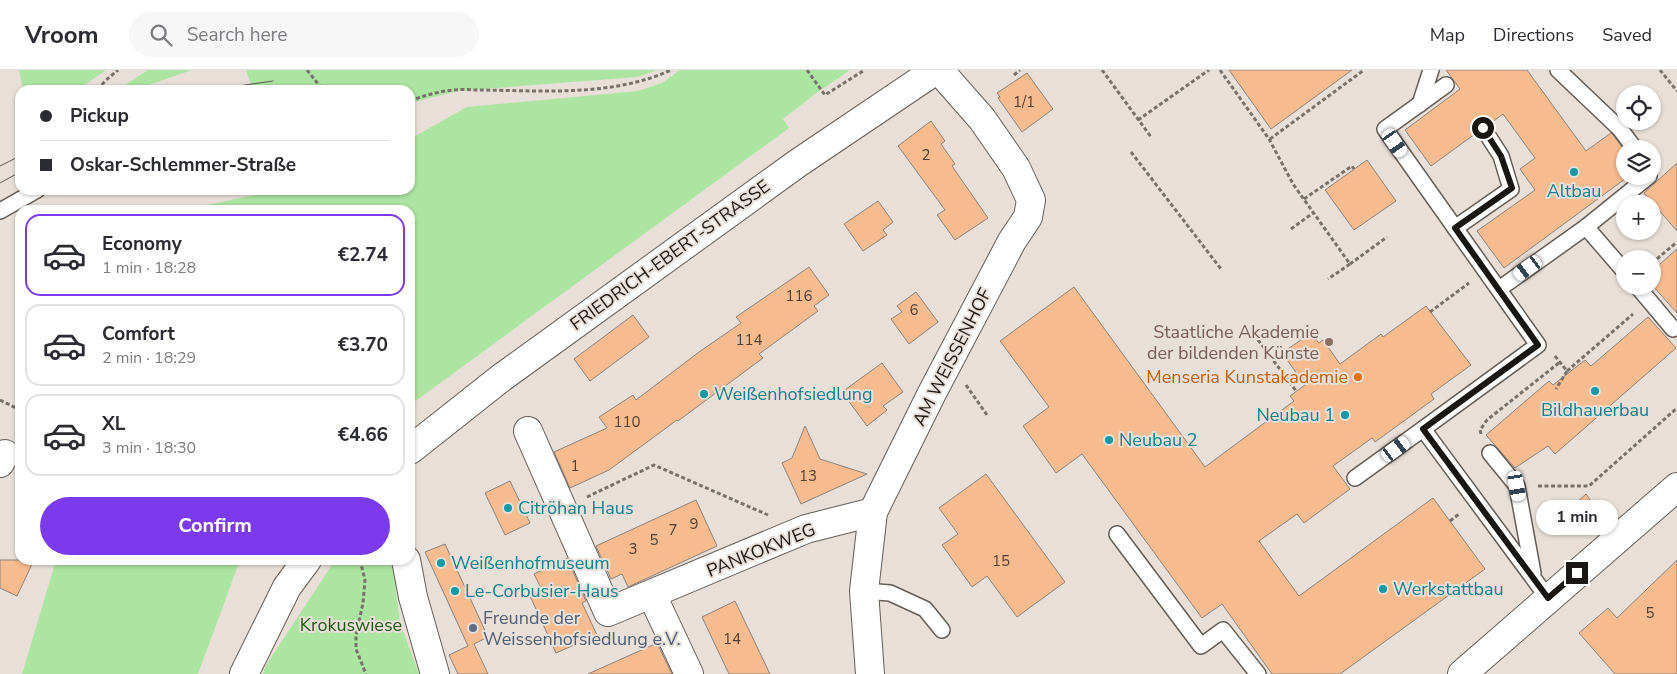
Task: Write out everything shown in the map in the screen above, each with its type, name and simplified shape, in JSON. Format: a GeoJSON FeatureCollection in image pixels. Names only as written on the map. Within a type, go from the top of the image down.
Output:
{"type":"FeatureCollection","features":[{"type":"Feature","properties":{"kind":"street","name":"FRIEDRICH-EBERT-STRASSE"},"geometry":{"type":"LineString","coordinates":[[415,446],[501,378],[776,179],[873,111],[938,70]]}},
{"type":"Feature","properties":{"kind":"street","name":"AM WEISSENHOF"},"geometry":{"type":"LineString","coordinates":[[870,674],[864,591],[873,512],[932,392],[1012,241],[1028,218],[1031,200],[1016,168],[982,119],[938,70]]}},
{"type":"Feature","properties":{"kind":"street","name":"PANKOKWEG"},"geometry":{"type":"LineString","coordinates":[[528,431],[608,612],[806,529],[873,512]]}},
{"type":"Feature","properties":{"kind":"street"},"geometry":{"type":"LineString","coordinates":[[1462,674],[1541,587],[1677,487]]}},
{"type":"Feature","properties":{"kind":"street"},"geometry":{"type":"LineString","coordinates":[[244,674],[287,587],[304,565]]}},
{"type":"Feature","properties":{"kind":"street"},"geometry":{"type":"LineString","coordinates":[[407,565],[413,597],[435,674]]}},
{"type":"Feature","properties":{"kind":"street"},"geometry":{"type":"LineString","coordinates":[[652,595],[689,674]]}},
{"type":"Feature","properties":{"kind":"lane"},"geometry":{"type":"LineString","coordinates":[[1420,104],[1431,70]]}},
{"type":"Feature","properties":{"kind":"lane"},"geometry":{"type":"LineString","coordinates":[[1558,70],[1620,129],[1628,140]]}},
{"type":"Feature","properties":{"kind":"lane"},"geometry":{"type":"LineString","coordinates":[[1355,478],[1538,345],[1385,129],[1446,85]]}},
{"type":"Feature","properties":{"kind":"lane"},"geometry":{"type":"LineString","coordinates":[[1455,228],[1512,188],[1501,156],[1483,128]]}},
{"type":"Feature","properties":{"kind":"lane"},"geometry":{"type":"LineString","coordinates":[[1499,289],[1586,227],[1638,185]]}},
{"type":"Feature","properties":{"kind":"lane"},"geometry":{"type":"LineString","coordinates":[[0,211],[28,195]]}},
{"type":"Feature","properties":{"kind":"lane"},"geometry":{"type":"LineString","coordinates":[[1586,227],[1616,262]]}},
{"type":"Feature","properties":{"kind":"lane"},"geometry":{"type":"LineString","coordinates":[[1644,295],[1673,329]]}},
{"type":"Feature","properties":{"kind":"lane"},"geometry":{"type":"LineString","coordinates":[[1423,429],[1541,587]]}},
{"type":"Feature","properties":{"kind":"lane"},"geometry":{"type":"LineString","coordinates":[[1490,453],[1517,486],[1541,587]]}},
{"type":"Feature","properties":{"kind":"lane"},"geometry":{"type":"LineString","coordinates":[[1117,534],[1201,646],[1223,630],[1258,674]]}},
{"type":"Feature","properties":{"kind":"lane"},"geometry":{"type":"LineString","coordinates":[[864,591],[890,593],[925,609],[942,630]]}},
{"type":"Feature","properties":{"kind":"path"},"geometry":{"type":"LineString","coordinates":[[101,85],[118,70]]}},
{"type":"Feature","properties":{"kind":"path"},"geometry":{"type":"LineString","coordinates":[[307,70],[319,85]]}},
{"type":"Feature","properties":{"kind":"path"},"geometry":{"type":"LineString","coordinates":[[415,99],[440,91],[458,88],[473,90],[558,90],[609,87],[640,82],[670,70]]}},
{"type":"Feature","properties":{"kind":"path"},"geometry":{"type":"LineString","coordinates":[[807,70],[825,95],[863,70]]}},
{"type":"Feature","properties":{"kind":"path"},"geometry":{"type":"LineString","coordinates":[[1014,75],[1020,70]]}},
{"type":"Feature","properties":{"kind":"path"},"geometry":{"type":"LineString","coordinates":[[1102,70],[1151,137]]}},
{"type":"Feature","properties":{"kind":"path"},"geometry":{"type":"LineString","coordinates":[[1138,120],[1209,70]]}},
{"type":"Feature","properties":{"kind":"path"},"geometry":{"type":"LineString","coordinates":[[1220,70],[1270,139],[1293,184],[1350,264]]}},
{"type":"Feature","properties":{"kind":"path"},"geometry":{"type":"LineString","coordinates":[[1270,139],[1364,70]]}},
{"type":"Feature","properties":{"kind":"path"},"geometry":{"type":"LineString","coordinates":[[1660,70],[1677,91]]}},
{"type":"Feature","properties":{"kind":"path"},"geometry":{"type":"LineString","coordinates":[[1131,152],[1221,269]]}},
{"type":"Feature","properties":{"kind":"path"},"geometry":{"type":"LineString","coordinates":[[1304,200],[1352,166],[1354,169]]}},
{"type":"Feature","properties":{"kind":"path"},"geometry":{"type":"LineString","coordinates":[[1291,229],[1314,213]]}},
{"type":"Feature","properties":{"kind":"path"},"geometry":{"type":"LineString","coordinates":[[1328,278],[1388,237]]}},
{"type":"Feature","properties":{"kind":"path"},"geometry":{"type":"LineString","coordinates":[[1661,255],[1677,242]]}},
{"type":"Feature","properties":{"kind":"path"},"geometry":{"type":"LineString","coordinates":[[1430,312],[1486,271]]}},
{"type":"Feature","properties":{"kind":"path"},"geometry":{"type":"LineString","coordinates":[[1556,389],[1567,371],[1649,301]]}},
{"type":"Feature","properties":{"kind":"path"},"geometry":{"type":"LineString","coordinates":[[1258,340],[1297,392]]}},
{"type":"Feature","properties":{"kind":"path"},"geometry":{"type":"LineString","coordinates":[[1538,345],[1552,351],[1567,371]]}},
{"type":"Feature","properties":{"kind":"path"},"geometry":{"type":"LineString","coordinates":[[1490,453],[1482,442],[1480,430],[1487,420],[1560,362]]}},
{"type":"Feature","properties":{"kind":"path"},"geometry":{"type":"LineString","coordinates":[[0,400],[15,408]]}},
{"type":"Feature","properties":{"kind":"path"},"geometry":{"type":"LineString","coordinates":[[1517,486],[1589,486],[1677,408]]}},
{"type":"Feature","properties":{"kind":"path"},"geometry":{"type":"LineString","coordinates":[[584,498],[654,466],[768,514],[781,540]]}},
{"type":"Feature","properties":{"kind":"path"},"geometry":{"type":"LineString","coordinates":[[361,565],[365,580],[363,603],[356,635],[356,649],[366,674]]}},
{"type":"Feature","properties":{"kind":"green space"},"geometry":{"type":"Polygon","coordinates":[[[19,70],[106,70],[84,85],[22,85],[19,70]]]}},
{"type":"Feature","properties":{"kind":"green space"},"geometry":{"type":"Polygon","coordinates":[[[148,70],[192,70],[148,85],[125,85],[148,70]]]}},
{"type":"Feature","properties":{"kind":"green space"},"geometry":{"type":"Polygon","coordinates":[[[246,70],[657,70],[637,77],[458,91],[415,102],[415,85],[251,85],[246,70]]]}},
{"type":"Feature","properties":{"kind":"green space"},"geometry":{"type":"Polygon","coordinates":[[[680,70],[850,70],[783,119],[789,128],[415,401],[415,205],[207,205],[255,195],[415,195],[415,136],[467,107],[638,91],[662,83],[680,70]]]}},
{"type":"Feature","properties":{"kind":"green space"},"geometry":{"type":"Polygon","coordinates":[[[55,565],[238,565],[198,674],[22,674],[55,565]]]}},
{"type":"Feature","properties":{"kind":"green space","name":"Krokuswiese"},"geometry":{"type":"Polygon","coordinates":[[[332,565],[393,565],[400,623],[419,674],[263,674],[266,665],[332,565]]]}},
{"type":"Feature","properties":{"kind":"building"},"geometry":{"type":"Polygon","coordinates":[[[1229,70],[1352,70],[1271,129],[1229,70]]]}},
{"type":"Feature","properties":{"kind":"building","name":"Altbau"},"geometry":{"type":"Polygon","coordinates":[[[1446,70],[1527,70],[1586,151],[1611,133],[1617,140],[1617,185],[1504,268],[1477,231],[1535,190],[1520,169],[1535,158],[1503,114],[1491,123],[1483,119],[1478,120],[1474,128],[1475,134],[1431,166],[1405,130],[1460,89],[1446,70]]]}},
{"type":"Feature","properties":{"kind":"building"},"geometry":{"type":"Polygon","coordinates":[[[1027,73],[1053,109],[1022,132],[998,98],[1000,97],[997,93],[1027,73]]]}},
{"type":"Feature","properties":{"kind":"building"},"geometry":{"type":"Polygon","coordinates":[[[931,121],[945,141],[941,144],[955,164],[952,166],[988,218],[955,240],[937,215],[945,210],[898,146],[931,121]]]}},
{"type":"Feature","properties":{"kind":"building"},"geometry":{"type":"Polygon","coordinates":[[[1367,160],[1396,201],[1354,230],[1325,190],[1367,160]]]}},
{"type":"Feature","properties":{"kind":"building"},"geometry":{"type":"Polygon","coordinates":[[[1677,163],[1677,231],[1661,213],[1661,195],[1646,195],[1644,193],[1653,185],[1661,185],[1661,178],[1677,163]]]}},
{"type":"Feature","properties":{"kind":"building"},"geometry":{"type":"Polygon","coordinates":[[[878,201],[893,222],[883,230],[887,235],[863,251],[844,224],[878,201]]]}},
{"type":"Feature","properties":{"kind":"building"},"geometry":{"type":"Polygon","coordinates":[[[1677,249],[1677,313],[1661,295],[1661,263],[1677,249]]]}},
{"type":"Feature","properties":{"kind":"building"},"geometry":{"type":"Polygon","coordinates":[[[809,267],[829,295],[814,306],[818,311],[759,354],[763,358],[678,421],[609,470],[570,488],[554,452],[607,428],[599,417],[633,395],[636,400],[741,323],[736,317],[809,267]]]}},
{"type":"Feature","properties":{"kind":"building"},"geometry":{"type":"Polygon","coordinates":[[[1074,287],[1205,467],[1294,401],[1290,396],[1305,385],[1282,353],[1311,333],[1319,343],[1323,340],[1340,364],[1381,334],[1383,337],[1426,306],[1471,365],[1431,394],[1434,399],[1375,442],[1372,438],[1333,466],[1350,489],[1304,523],[1297,514],[1259,541],[1299,596],[1433,498],[1485,569],[1340,674],[1272,674],[1222,604],[1202,618],[1082,454],[1056,473],[1023,426],[1049,407],[1000,341],[1074,287]]]}},
{"type":"Feature","properties":{"kind":"building"},"geometry":{"type":"Polygon","coordinates":[[[916,292],[938,322],[909,344],[891,319],[902,312],[897,306],[916,292]]]}},
{"type":"Feature","properties":{"kind":"building"},"geometry":{"type":"Polygon","coordinates":[[[633,315],[649,337],[590,381],[574,359],[633,315]]]}},
{"type":"Feature","properties":{"kind":"building","name":"Bildhauerbau"},"geometry":{"type":"Polygon","coordinates":[[[1648,317],[1676,348],[1555,454],[1548,446],[1515,468],[1486,435],[1549,381],[1553,385],[1585,360],[1591,366],[1648,317]]]}},
{"type":"Feature","properties":{"kind":"building"},"geometry":{"type":"Polygon","coordinates":[[[882,363],[903,392],[883,406],[887,410],[867,426],[842,392],[882,363]]]}},
{"type":"Feature","properties":{"kind":"building"},"geometry":{"type":"Polygon","coordinates":[[[805,426],[820,459],[867,474],[801,504],[782,463],[792,458],[805,426]]]}},
{"type":"Feature","properties":{"kind":"building"},"geometry":{"type":"Polygon","coordinates":[[[986,474],[1065,582],[1017,617],[987,576],[972,587],[942,545],[958,534],[939,508],[986,474]]]}},
{"type":"Feature","properties":{"kind":"building","name":"Citröhan Haus"},"geometry":{"type":"Polygon","coordinates":[[[510,481],[530,523],[505,535],[485,493],[510,481]]]}},
{"type":"Feature","properties":{"kind":"building"},"geometry":{"type":"Polygon","coordinates":[[[1586,494],[1600,514],[1581,531],[1565,513],[1586,494]]]}},
{"type":"Feature","properties":{"kind":"building"},"geometry":{"type":"Polygon","coordinates":[[[696,500],[717,546],[628,587],[622,574],[611,579],[596,546],[696,500]]]}},
{"type":"Feature","properties":{"kind":"building","name":"Le-Corbusier-Haus"},"geometry":{"type":"Polygon","coordinates":[[[445,544],[488,637],[474,644],[488,674],[458,674],[449,655],[468,646],[425,552],[445,544]]]}},
{"type":"Feature","properties":{"kind":"building"},"geometry":{"type":"Polygon","coordinates":[[[567,558],[586,601],[582,603],[597,635],[556,653],[530,596],[542,590],[534,574],[567,558]]]}},
{"type":"Feature","properties":{"kind":"building"},"geometry":{"type":"Polygon","coordinates":[[[0,560],[15,560],[15,565],[32,565],[17,596],[0,588],[0,560]]]}},
{"type":"Feature","properties":{"kind":"building"},"geometry":{"type":"Polygon","coordinates":[[[1677,560],[1677,674],[1615,674],[1579,633],[1608,608],[1617,618],[1677,560]]]}},
{"type":"Feature","properties":{"kind":"building"},"geometry":{"type":"Polygon","coordinates":[[[735,601],[770,674],[729,674],[702,617],[735,601]]]}},
{"type":"Feature","properties":{"kind":"building"},"geometry":{"type":"Polygon","coordinates":[[[657,643],[672,674],[588,674],[657,643]]]}},
{"type":"Feature","properties":{"kind":"tram line"},"geometry":{"type":"LineString","coordinates":[[245,85],[273,81]]}},
{"type":"Feature","properties":{"kind":"tram line"},"geometry":{"type":"LineString","coordinates":[[0,166],[15,158]]}},
{"type":"Feature","properties":{"kind":"tram line"},"geometry":{"type":"LineString","coordinates":[[0,183],[15,175]]}},
{"type":"Feature","properties":{"kind":"place","name":"Altbau"},"geometry":{"type":"Point","coordinates":[1574,172]}},
{"type":"Feature","properties":{"kind":"place","name":"Staatliche Akademie der bildenden Künste"},"geometry":{"type":"Point","coordinates":[1329,342]}},
{"type":"Feature","properties":{"kind":"place","name":"Menseria Kunstakademie"},"geometry":{"type":"Point","coordinates":[1358,377]}},
{"type":"Feature","properties":{"kind":"place","name":"Bildhauerbau"},"geometry":{"type":"Point","coordinates":[1595,391]}},
{"type":"Feature","properties":{"kind":"place","name":"Weißenhofsiedlung"},"geometry":{"type":"Point","coordinates":[704,394]}},
{"type":"Feature","properties":{"kind":"place","name":"Neubau 1"},"geometry":{"type":"Point","coordinates":[1345,415]}},
{"type":"Feature","properties":{"kind":"place","name":"Neubau 2"},"geometry":{"type":"Point","coordinates":[1109,440]}},
{"type":"Feature","properties":{"kind":"place","name":"Citröhan Haus"},"geometry":{"type":"Point","coordinates":[508,508]}},
{"type":"Feature","properties":{"kind":"place","name":"Weißenhofmuseum"},"geometry":{"type":"Point","coordinates":[441,563]}},
{"type":"Feature","properties":{"kind":"place","name":"Werkstattbau"},"geometry":{"type":"Point","coordinates":[1383,589]}},
{"type":"Feature","properties":{"kind":"place","name":"Le-Corbusier-Haus"},"geometry":{"type":"Point","coordinates":[455,591]}},
{"type":"Feature","properties":{"kind":"place","name":"Freunde der Weissenhofsiedlung e.V."},"geometry":{"type":"Point","coordinates":[473,628]}},
{"type":"Feature","properties":{"kind":"route"},"geometry":{"type":"LineString","coordinates":[[1483,128],[1501,156],[1512,188],[1455,228],[1538,345],[1423,429],[1548,598],[1577,573]]}}]}
